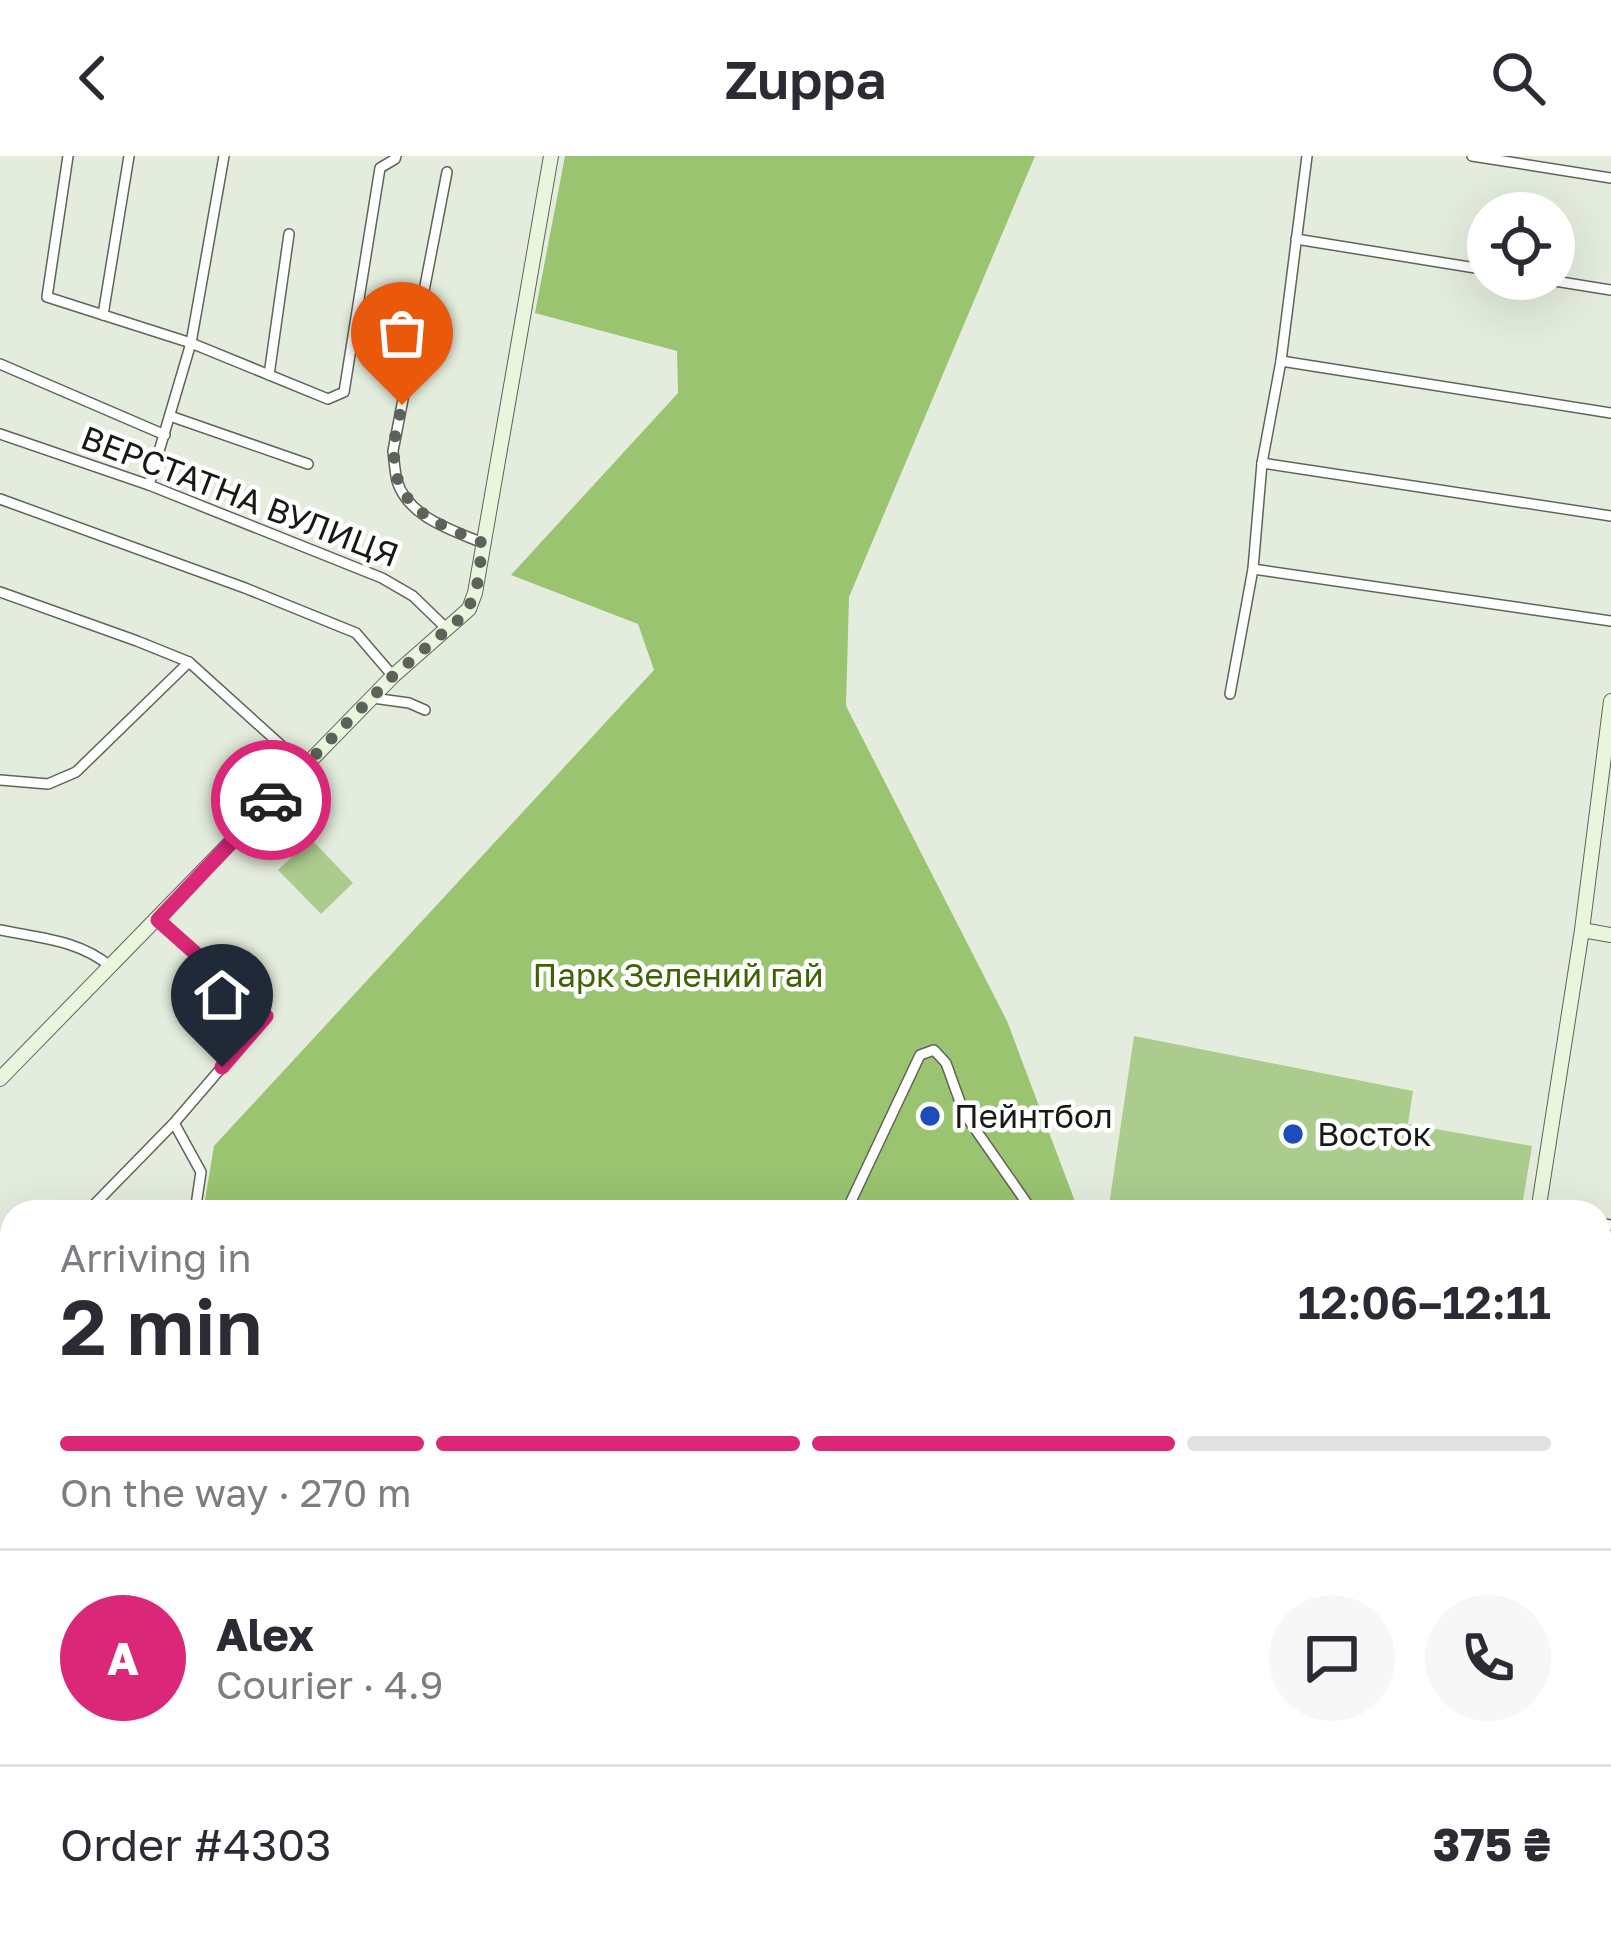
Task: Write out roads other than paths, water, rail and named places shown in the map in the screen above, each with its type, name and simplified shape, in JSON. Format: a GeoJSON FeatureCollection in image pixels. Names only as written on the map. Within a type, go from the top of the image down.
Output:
{"type":"FeatureCollection","features":[{"type":"Feature","properties":{"kind":"street"},"geometry":{"type":"LineString","coordinates":[[68,156],[47,296],[191,343],[328,399],[344,392],[380,168],[396,156]]}},
{"type":"Feature","properties":{"kind":"street"},"geometry":{"type":"LineString","coordinates":[[103,315],[129,156]]}},
{"type":"Feature","properties":{"kind":"street"},"geometry":{"type":"LineString","coordinates":[[148,485],[191,343],[224,156]]}},
{"type":"Feature","properties":{"kind":"street"},"geometry":{"type":"LineString","coordinates":[[0,1079],[393,676],[470,609],[550,156]]}},
{"type":"Feature","properties":{"kind":"street"},"geometry":{"type":"LineString","coordinates":[[1230,694],[1253,569],[1262,463],[1281,361],[1307,156]]}},
{"type":"Feature","properties":{"kind":"street"},"geometry":{"type":"LineString","coordinates":[[1472,156],[1611,178]]}},
{"type":"Feature","properties":{"kind":"street"},"geometry":{"type":"LineString","coordinates":[[447,172],[393,451],[398,484],[410,503],[431,520],[483,543]]}},
{"type":"Feature","properties":{"kind":"street"},"geometry":{"type":"LineString","coordinates":[[269,375],[289,234]]}},
{"type":"Feature","properties":{"kind":"street"},"geometry":{"type":"LineString","coordinates":[[1296,238],[1467,266]]}},
{"type":"Feature","properties":{"kind":"street"},"geometry":{"type":"LineString","coordinates":[[1575,284],[1611,290]]}},
{"type":"Feature","properties":{"kind":"street"},"geometry":{"type":"LineString","coordinates":[[1281,361],[1611,413]]}},
{"type":"Feature","properties":{"kind":"street"},"geometry":{"type":"LineString","coordinates":[[0,364],[165,435]]}},
{"type":"Feature","properties":{"kind":"street"},"geometry":{"type":"LineString","coordinates":[[170,416],[308,464]]}},
{"type":"Feature","properties":{"kind":"street","name":"ВЕРСТАТНА ВУЛИЦЯ"},"geometry":{"type":"LineString","coordinates":[[0,434],[148,485],[400,586],[447,628]]}},
{"type":"Feature","properties":{"kind":"street"},"geometry":{"type":"LineString","coordinates":[[1262,463],[1611,516]]}},
{"type":"Feature","properties":{"kind":"street"},"geometry":{"type":"LineString","coordinates":[[0,499],[356,633],[393,676]]}},
{"type":"Feature","properties":{"kind":"street"},"geometry":{"type":"LineString","coordinates":[[1253,569],[1611,621]]}},
{"type":"Feature","properties":{"kind":"street"},"geometry":{"type":"LineString","coordinates":[[0,608],[2,593],[189,662],[304,766]]}},
{"type":"Feature","properties":{"kind":"street"},"geometry":{"type":"LineString","coordinates":[[0,780],[48,784],[76,772],[189,662]]}},
{"type":"Feature","properties":{"kind":"street"},"geometry":{"type":"LineString","coordinates":[[372,698],[425,710]]}},
{"type":"Feature","properties":{"kind":"street"},"geometry":{"type":"LineString","coordinates":[[1540,1200],[1582,930],[1611,701]]}},
{"type":"Feature","properties":{"kind":"street"},"geometry":{"type":"LineString","coordinates":[[99,1200],[266,1016],[158,920]]}},
{"type":"Feature","properties":{"kind":"street"},"geometry":{"type":"LineString","coordinates":[[0,930],[76,945],[111,967]]}},
{"type":"Feature","properties":{"kind":"street"},"geometry":{"type":"LineString","coordinates":[[1582,930],[1611,934]]}},
{"type":"Feature","properties":{"kind":"street"},"geometry":{"type":"LineString","coordinates":[[852,1200],[920,1055],[934,1050],[946,1063],[964,1113],[1025,1200]]}},
{"type":"Feature","properties":{"kind":"street"},"geometry":{"type":"LineString","coordinates":[[173,1123],[201,1172],[197,1200]]}},
{"type":"Feature","properties":{"kind":"place","name":"Пейнтбол"},"geometry":{"type":"Point","coordinates":[930,1116]}},
{"type":"Feature","properties":{"kind":"place","name":"Восток"},"geometry":{"type":"Point","coordinates":[1293,1134]}},
{"type":"Feature","properties":{"kind":"park label","name":"Парк Зелений гай"},"geometry":{"type":"Point","coordinates":[678,975]}}]}
